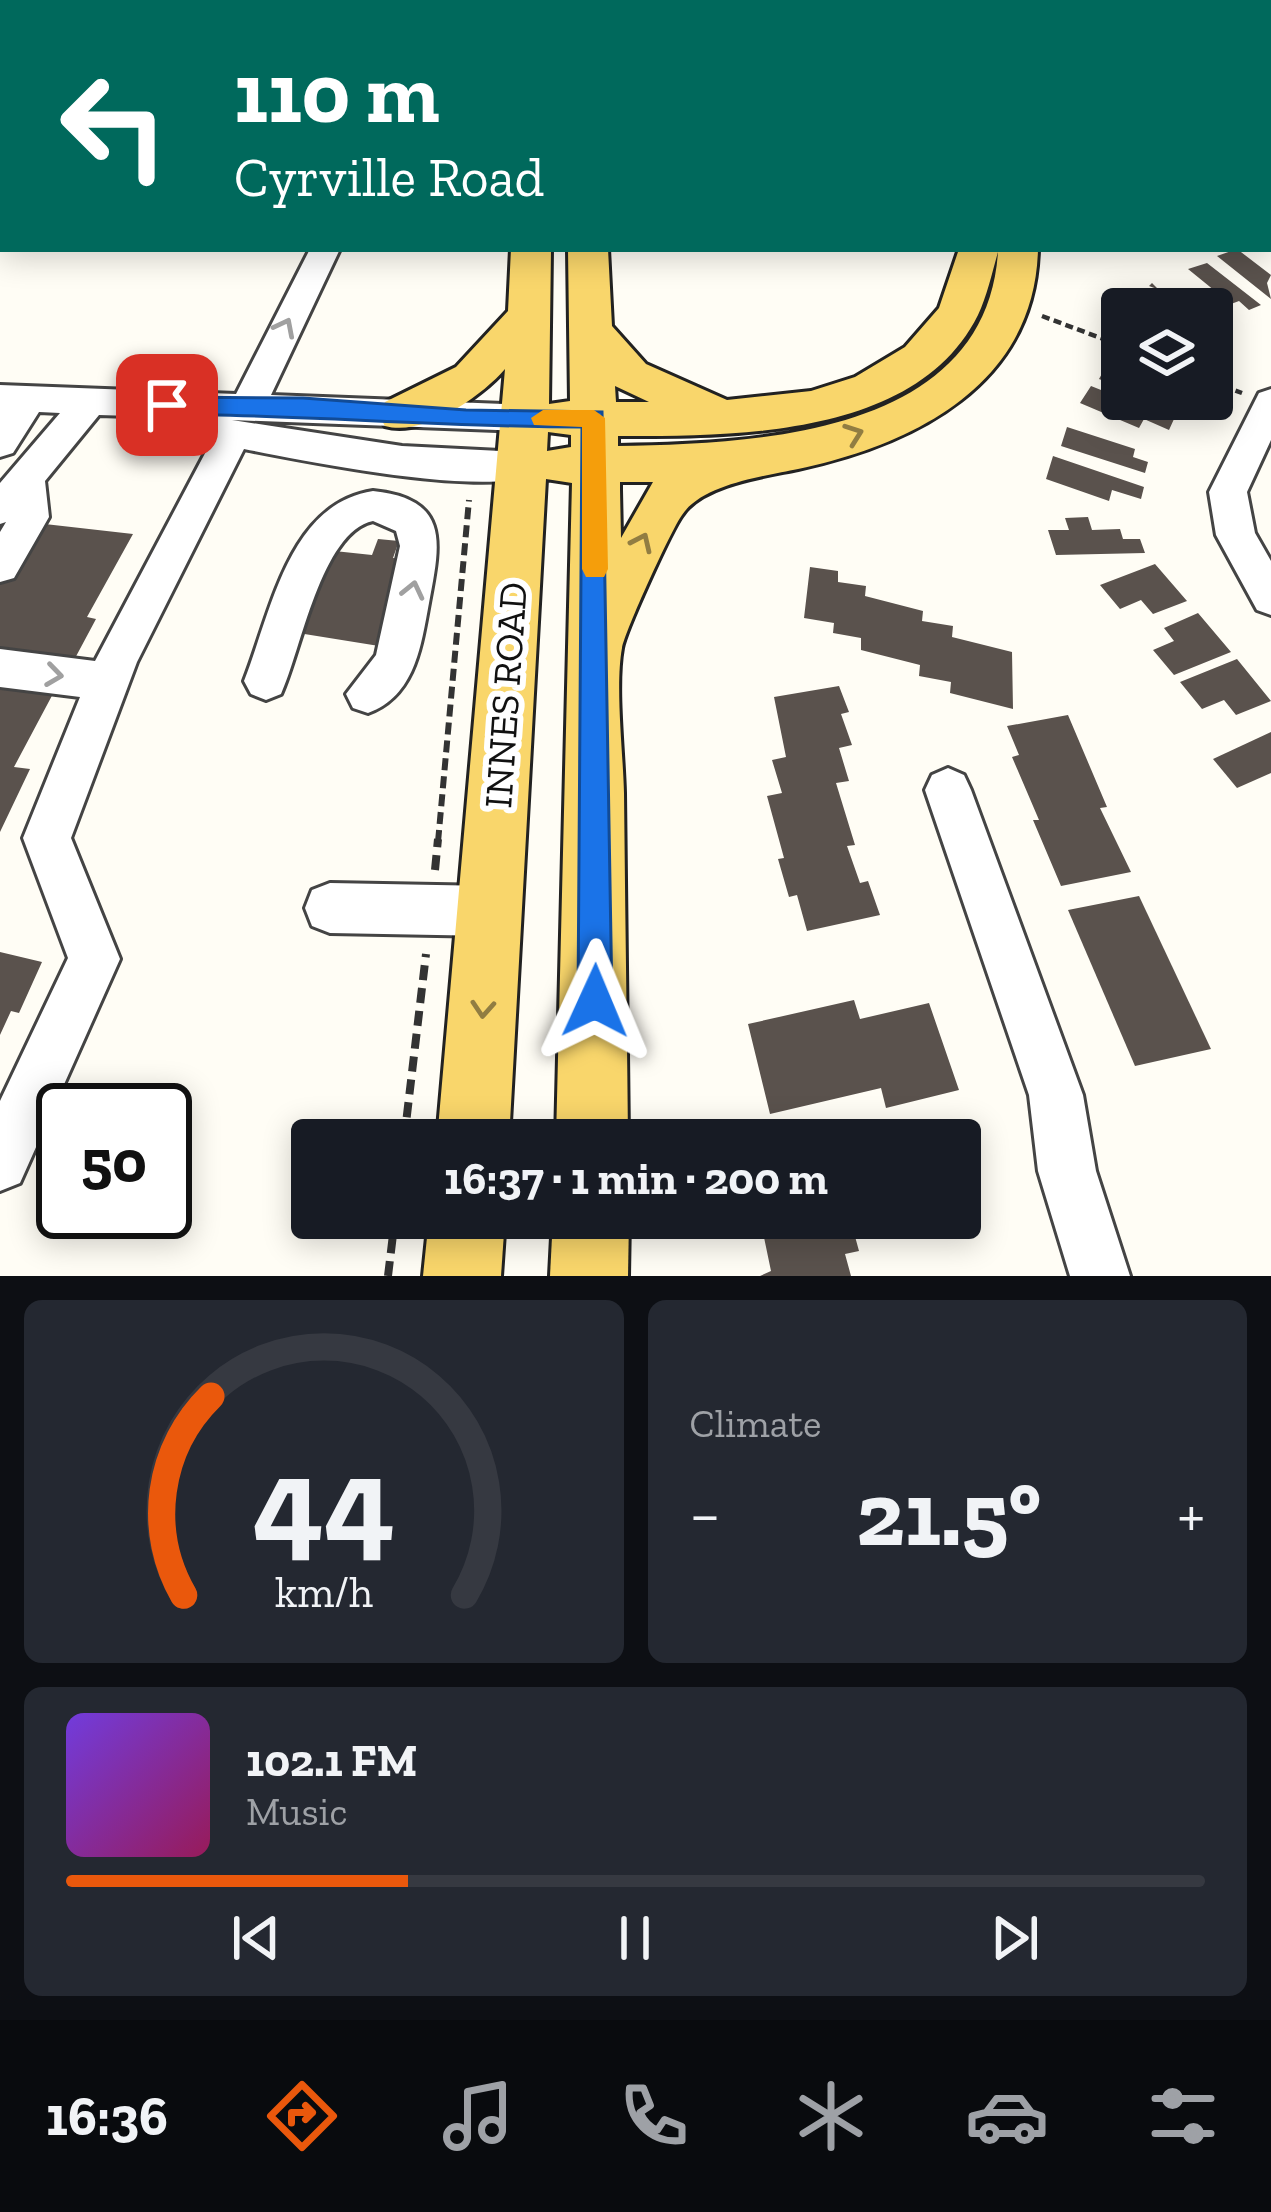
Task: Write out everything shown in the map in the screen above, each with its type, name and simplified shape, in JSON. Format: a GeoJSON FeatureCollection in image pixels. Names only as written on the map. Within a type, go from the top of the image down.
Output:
{"type":"FeatureCollection","features":[{"type":"Feature","properties":{"kind":"main road","name":"INNES ROAD"},"geometry":{"type":"LineString","coordinates":[[472,1119],[461,912],[523,442],[531,252]]}},
{"type":"Feature","properties":{"kind":"main road"},"geometry":{"type":"LineString","coordinates":[[588,252],[595,441],[592,1119]]}},
{"type":"Feature","properties":{"kind":"main road"},"geometry":{"type":"LineString","coordinates":[[595,649],[664,498],[734,438],[776,417],[838,401],[900,373],[952,325],[979,252]]}},
{"type":"Feature","properties":{"kind":"main road"},"geometry":{"type":"LineString","coordinates":[[523,442],[734,438],[826,444],[863,433],[917,406],[966,372],[998,336],[1011,305],[1018,252]]}},
{"type":"Feature","properties":{"kind":"main road"},"geometry":{"type":"LineString","coordinates":[[401,413],[472,379],[530,313]]}},
{"type":"Feature","properties":{"kind":"main road"},"geometry":{"type":"LineString","coordinates":[[592,331],[630,375],[734,438]]}},
{"type":"Feature","properties":{"kind":"main road"},"geometry":{"type":"LineString","coordinates":[[462,1276],[465,1239]]}},
{"type":"Feature","properties":{"kind":"main road"},"geometry":{"type":"LineString","coordinates":[[590,1276],[591,1239]]}},
{"type":"Feature","properties":{"kind":"street"},"geometry":{"type":"LineString","coordinates":[[0,1162],[94,959],[47,838],[108,682],[324,252]]}},
{"type":"Feature","properties":{"kind":"street"},"geometry":{"type":"LineString","coordinates":[[0,442],[14,399],[241,420],[462,467],[523,442]]}},
{"type":"Feature","properties":{"kind":"street"},"geometry":{"type":"LineString","coordinates":[[1271,403],[1228,493],[1236,535],[1271,598]]}},
{"type":"Feature","properties":{"kind":"street"},"geometry":{"type":"LineString","coordinates":[[0,566],[30,517],[13,496],[87,405]]}},
{"type":"Feature","properties":{"kind":"street"},"geometry":{"type":"LineString","coordinates":[[241,420],[401,413],[523,442]]}},
{"type":"Feature","properties":{"kind":"street"},"geometry":{"type":"LineString","coordinates":[[266,681],[316,555],[333,525],[357,508],[378,506],[409,517],[419,531],[420,546],[396,663],[368,694]]}},
{"type":"Feature","properties":{"kind":"street"},"geometry":{"type":"LineString","coordinates":[[0,668],[108,682]]}},
{"type":"Feature","properties":{"kind":"street"},"geometry":{"type":"LineString","coordinates":[[948,790],[1056,1095],[1067,1171],[1100,1276]]}},
{"type":"Feature","properties":{"kind":"street"},"geometry":{"type":"LineString","coordinates":[[330,908],[461,912]]}},
{"type":"Feature","properties":{"kind":"path"},"geometry":{"type":"LineString","coordinates":[[1011,305],[1101,338]]}},
{"type":"Feature","properties":{"kind":"path"},"geometry":{"type":"LineString","coordinates":[[409,1119],[461,912],[469,498],[523,442]]}},
{"type":"Feature","properties":{"kind":"path"},"geometry":{"type":"LineString","coordinates":[[388,1276],[392,1239]]}},
{"type":"Feature","properties":{"kind":"building"},"geometry":{"type":"Polygon","coordinates":[[[1241,252],[1271,275],[1267,283],[1271,299],[1217,256],[1241,252]]]}},
{"type":"Feature","properties":{"kind":"building"},"geometry":{"type":"Polygon","coordinates":[[[1207,263],[1261,305],[1249,310],[1239,301],[1233,303],[1233,288],[1211,288],[1188,269],[1207,263]]]}},
{"type":"Feature","properties":{"kind":"building"},"geometry":{"type":"Polygon","coordinates":[[[1091,386],[1101,390],[1101,412],[1080,403],[1091,386]]]}},
{"type":"Feature","properties":{"kind":"building"},"geometry":{"type":"Polygon","coordinates":[[[1120,420],[1143,420],[1139,428],[1120,420]]]}},
{"type":"Feature","properties":{"kind":"building"},"geometry":{"type":"Polygon","coordinates":[[[1146,420],[1174,420],[1169,430],[1146,420]]]}},
{"type":"Feature","properties":{"kind":"building"},"geometry":{"type":"Polygon","coordinates":[[[1067,427],[1135,449],[1133,457],[1148,462],[1145,473],[1061,446],[1067,427]]]}},
{"type":"Feature","properties":{"kind":"building"},"geometry":{"type":"Polygon","coordinates":[[[1053,456],[1144,487],[1141,499],[1112,490],[1109,501],[1046,479],[1053,456]]]}},
{"type":"Feature","properties":{"kind":"building"},"geometry":{"type":"Polygon","coordinates":[[[1088,517],[1092,530],[1120,529],[1123,539],[1140,539],[1145,553],[1056,555],[1048,530],[1069,530],[1065,518],[1088,517]]]}},
{"type":"Feature","properties":{"kind":"building"},"geometry":{"type":"Polygon","coordinates":[[[36,523],[133,534],[87,617],[96,619],[73,662],[0,657],[0,583],[36,523]]]}},
{"type":"Feature","properties":{"kind":"building"},"geometry":{"type":"Polygon","coordinates":[[[378,539],[399,541],[393,558],[404,559],[379,646],[292,632],[325,550],[372,555],[378,539]]]}},
{"type":"Feature","properties":{"kind":"building"},"geometry":{"type":"Polygon","coordinates":[[[1155,564],[1187,601],[1153,614],[1141,600],[1120,609],[1100,585],[1155,564]]]}},
{"type":"Feature","properties":{"kind":"building"},"geometry":{"type":"Polygon","coordinates":[[[810,567],[838,571],[838,582],[866,586],[865,596],[923,611],[922,621],[953,626],[952,637],[1012,652],[1013,709],[950,693],[951,682],[919,676],[920,665],[861,650],[861,638],[833,633],[834,623],[804,618],[810,567]]]}},
{"type":"Feature","properties":{"kind":"building"},"geometry":{"type":"Polygon","coordinates":[[[1198,613],[1231,652],[1174,675],[1153,650],[1174,641],[1164,628],[1198,613]]]}},
{"type":"Feature","properties":{"kind":"building"},"geometry":{"type":"Polygon","coordinates":[[[1237,659],[1271,701],[1236,715],[1224,700],[1202,709],[1180,682],[1237,659]]]}},
{"type":"Feature","properties":{"kind":"building"},"geometry":{"type":"Polygon","coordinates":[[[0,683],[55,690],[14,767],[30,769],[0,832],[0,683]]]}},
{"type":"Feature","properties":{"kind":"building"},"geometry":{"type":"Polygon","coordinates":[[[839,686],[849,712],[841,714],[852,745],[839,748],[849,781],[836,783],[855,845],[847,846],[860,883],[868,881],[880,915],[807,931],[797,895],[789,897],[767,796],[782,793],[772,760],[786,757],[774,697],[839,686]]]}},
{"type":"Feature","properties":{"kind":"building"},"geometry":{"type":"Polygon","coordinates":[[[1068,715],[1107,807],[1100,808],[1131,872],[1061,886],[1033,820],[1039,820],[1012,757],[1019,755],[1007,726],[1068,715]]]}},
{"type":"Feature","properties":{"kind":"building"},"geometry":{"type":"Polygon","coordinates":[[[1271,732],[1271,773],[1237,788],[1213,759],[1271,732]]]}},
{"type":"Feature","properties":{"kind":"building"},"geometry":{"type":"Polygon","coordinates":[[[1139,896],[1211,1049],[1135,1066],[1068,910],[1139,896]]]}},
{"type":"Feature","properties":{"kind":"building"},"geometry":{"type":"Polygon","coordinates":[[[0,952],[42,962],[19,1013],[11,1011],[0,1035],[0,952]]]}},
{"type":"Feature","properties":{"kind":"building"},"geometry":{"type":"Polygon","coordinates":[[[854,1000],[860,1019],[929,1003],[959,1090],[886,1108],[881,1088],[770,1114],[748,1024],[854,1000]]]}},
{"type":"Feature","properties":{"kind":"building"},"geometry":{"type":"Polygon","coordinates":[[[764,1239],[856,1239],[859,1251],[845,1254],[851,1276],[760,1276],[771,1271],[764,1239]]]}},
{"type":"Feature","properties":{"kind":"slow traffic"},"geometry":{"type":"LineString","coordinates":[[543,418],[594,418],[595,569]]}},
{"type":"Feature","properties":{"kind":"route"},"geometry":{"type":"LineString","coordinates":[[167,405],[303,406],[466,418],[594,418],[595,1001]]}}]}
